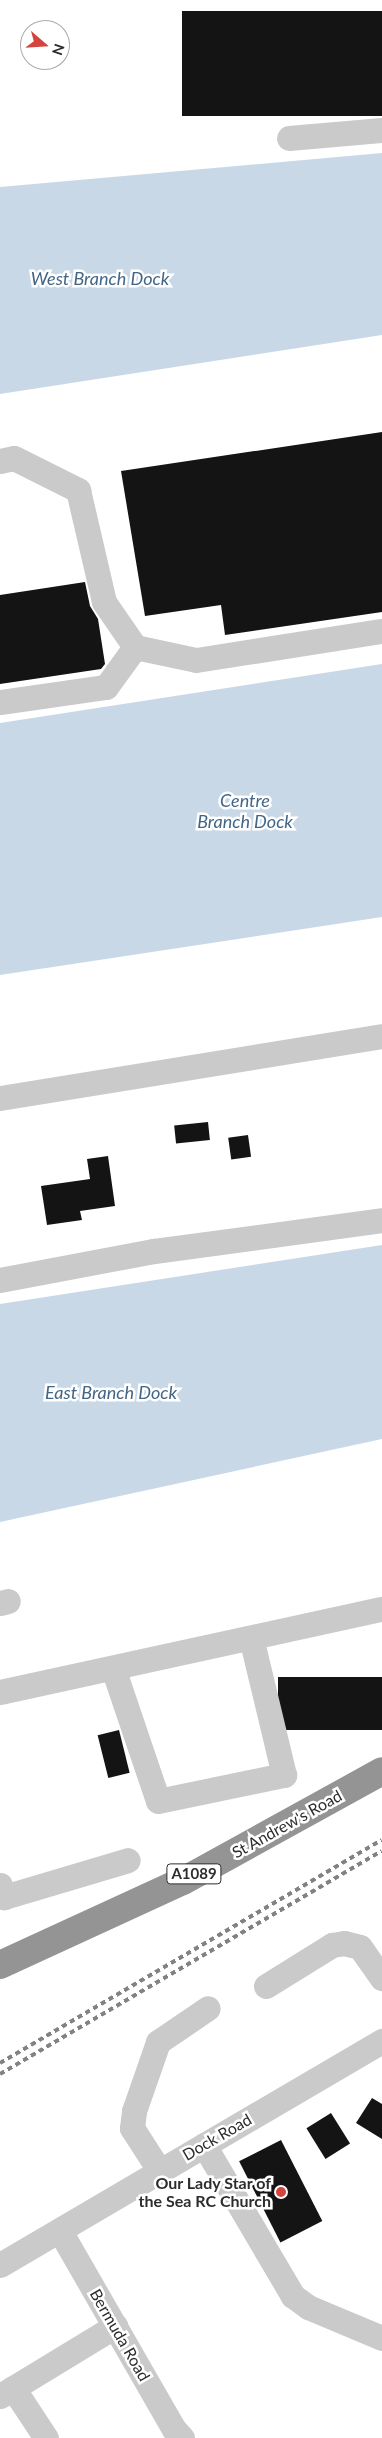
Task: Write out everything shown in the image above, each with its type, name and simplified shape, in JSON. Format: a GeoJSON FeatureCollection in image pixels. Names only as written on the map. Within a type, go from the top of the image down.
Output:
{"type":"FeatureCollection","features":[{"type":"Feature","properties":{"kind":"highway","name":"St Andrew's Road"},"geometry":{"type":"LineString","coordinates":[[0,1965],[183,1881],[382,1771]]}},
{"type":"Feature","properties":{"kind":"street"},"geometry":{"type":"LineString","coordinates":[[289,138],[382,130]]}},
{"type":"Feature","properties":{"kind":"street"},"geometry":{"type":"LineString","coordinates":[[0,461],[14,458],[78,490],[104,602],[135,646],[196,660],[382,631]]}},
{"type":"Feature","properties":{"kind":"street"},"geometry":{"type":"LineString","coordinates":[[0,702],[106,687],[135,646]]}},
{"type":"Feature","properties":{"kind":"street"},"geometry":{"type":"LineString","coordinates":[[0,1098],[382,1036]]}},
{"type":"Feature","properties":{"kind":"street"},"geometry":{"type":"LineString","coordinates":[[0,1280],[154,1251],[382,1220]]}},
{"type":"Feature","properties":{"kind":"street"},"geometry":{"type":"LineString","coordinates":[[0,1692],[382,1609]]}},
{"type":"Feature","properties":{"kind":"street"},"geometry":{"type":"LineString","coordinates":[[113,1668],[158,1801],[284,1775],[251,1638]]}},
{"type":"Feature","properties":{"kind":"street"},"geometry":{"type":"LineString","coordinates":[[0,1885],[4,1897],[128,1860]]}},
{"type":"Feature","properties":{"kind":"street"},"geometry":{"type":"LineString","coordinates":[[266,1986],[332,1945],[344,1943],[360,1947],[382,1978]]}},
{"type":"Feature","properties":{"kind":"street"},"geometry":{"type":"LineString","coordinates":[[159,2170],[132,2128],[134,2110],[158,2042],[208,2008]]}},
{"type":"Feature","properties":{"kind":"street","name":"Dock Road"},"geometry":{"type":"LineString","coordinates":[[0,2265],[60,2231],[159,2170],[382,2041]]}},
{"type":"Feature","properties":{"kind":"street"},"geometry":{"type":"LineString","coordinates":[[204,2145],[293,2296],[308,2307],[382,2338]]}},
{"type":"Feature","properties":{"kind":"street","name":"Bermuda Road"},"geometry":{"type":"LineString","coordinates":[[60,2231],[174,2429],[182,2438]]}},
{"type":"Feature","properties":{"kind":"street"},"geometry":{"type":"LineString","coordinates":[[46,2438],[7,2392],[115,2326]]}},
{"type":"Feature","properties":{"kind":"water","name":"West Branch Dock"},"geometry":{"type":"Polygon","coordinates":[[[382,153],[382,335],[0,394],[0,187],[382,153]]]}},
{"type":"Feature","properties":{"kind":"water","name":"Centre Branch Dock"},"geometry":{"type":"Polygon","coordinates":[[[382,664],[382,917],[0,975],[0,723],[382,664]]]}},
{"type":"Feature","properties":{"kind":"water","name":"East Branch Dock"},"geometry":{"type":"Polygon","coordinates":[[[382,1245],[382,1439],[0,1522],[0,1304],[382,1245]]]}},
{"type":"Feature","properties":{"kind":"building"},"geometry":{"type":"Polygon","coordinates":[[[182,11],[382,11],[382,116],[182,116],[182,11]]]}},
{"type":"Feature","properties":{"kind":"building"},"geometry":{"type":"Polygon","coordinates":[[[382,432],[382,612],[225,635],[221,605],[145,616],[121,471],[382,432]]]}},
{"type":"Feature","properties":{"kind":"building"},"geometry":{"type":"Polygon","coordinates":[[[85,582],[90,606],[98,619],[105,664],[101,669],[0,684],[0,595],[85,582]]]}},
{"type":"Feature","properties":{"kind":"building"},"geometry":{"type":"Polygon","coordinates":[[[208,1122],[210,1140],[176,1143],[174,1126],[208,1122]]]}},
{"type":"Feature","properties":{"kind":"building"},"geometry":{"type":"Polygon","coordinates":[[[248,1135],[251,1157],[231,1160],[228,1138],[248,1135]]]}},
{"type":"Feature","properties":{"kind":"building"},"geometry":{"type":"Polygon","coordinates":[[[108,1156],[115,1206],[80,1211],[82,1220],[47,1225],[41,1186],[90,1179],[87,1159],[108,1156]]]}},
{"type":"Feature","properties":{"kind":"building"},"geometry":{"type":"Polygon","coordinates":[[[278,1677],[382,1677],[382,1730],[278,1730],[278,1677]]]}},
{"type":"Feature","properties":{"kind":"building"},"geometry":{"type":"Polygon","coordinates":[[[119,1730],[130,1773],[108,1778],[98,1735],[119,1730]]]}},
{"type":"Feature","properties":{"kind":"building"},"geometry":{"type":"Polygon","coordinates":[[[372,2098],[382,2104],[382,2139],[356,2123],[372,2098]]]}},
{"type":"Feature","properties":{"kind":"building"},"geometry":{"type":"Polygon","coordinates":[[[331,2113],[350,2144],[325,2159],[306,2128],[331,2113]]]}},
{"type":"Feature","properties":{"kind":"building","name":"Our Lady Star of the Sea RC Church"},"geometry":{"type":"Polygon","coordinates":[[[281,2140],[322,2221],[280,2242],[239,2161],[281,2140]]]}},
{"type":"Feature","properties":{"kind":"railway"},"geometry":{"type":"LineString","coordinates":[[0,2063],[382,1840]]}},
{"type":"Feature","properties":{"kind":"railway"},"geometry":{"type":"LineString","coordinates":[[0,2074],[382,1851]]}},
{"type":"Feature","properties":{"kind":"place","name":"Our Lady Star of the Sea RC Church"},"geometry":{"type":"Point","coordinates":[281,2192]}}]}
